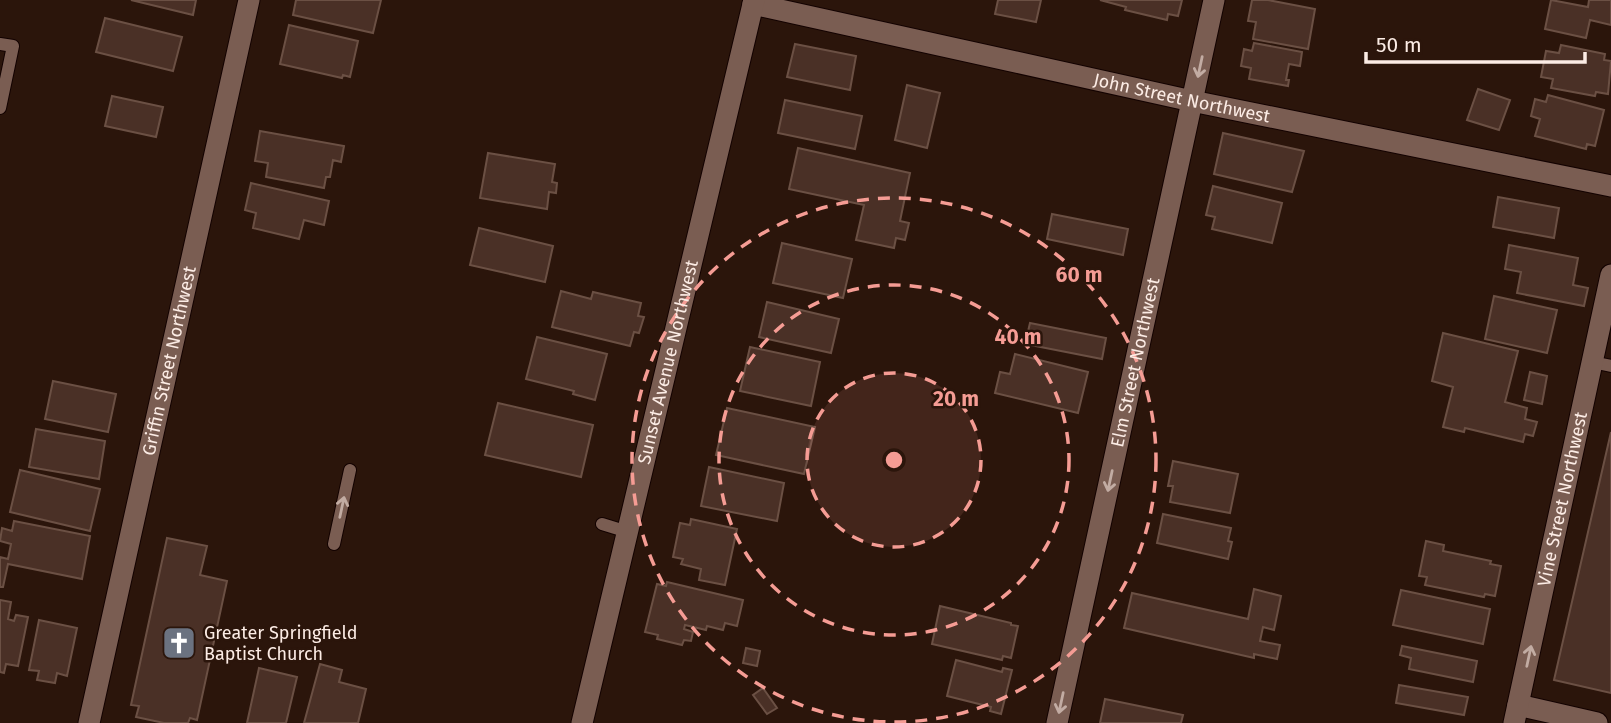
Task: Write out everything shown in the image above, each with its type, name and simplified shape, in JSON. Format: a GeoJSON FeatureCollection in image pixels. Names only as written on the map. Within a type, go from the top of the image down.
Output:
{"type":"FeatureCollection","features":[{"type":"Feature","properties":{"kind":"street","name":"Griffin Street Northwest"},"geometry":{"type":"LineString","coordinates":[[89,723],[249,0]]}},
{"type":"Feature","properties":{"kind":"street","name":"Elm Street Northwest"},"geometry":{"type":"LineString","coordinates":[[1057,723],[1214,0]]}},
{"type":"Feature","properties":{"kind":"street","name":"John Street Northwest"},"geometry":{"type":"LineString","coordinates":[[753,2],[1192,101],[1611,186]]}},
{"type":"Feature","properties":{"kind":"street","name":"Sunset Avenue Northwest"},"geometry":{"type":"LineString","coordinates":[[582,723],[753,2]]}},
{"type":"Feature","properties":{"kind":"street","name":"Vine Street Northwest"},"geometry":{"type":"LineString","coordinates":[[1516,714],[1602,364],[1611,275]]}},
{"type":"Feature","properties":{"kind":"street"},"geometry":{"type":"LineString","coordinates":[[1516,714],[1597,723]]}},
{"type":"Feature","properties":{"kind":"lane"},"geometry":{"type":"LineString","coordinates":[[0,44],[13,47],[0,108]]}},
{"type":"Feature","properties":{"kind":"lane"},"geometry":{"type":"LineString","coordinates":[[334,544],[350,470]]}},
{"type":"Feature","properties":{"kind":"lane"},"geometry":{"type":"LineString","coordinates":[[602,524],[628,532]]}},
{"type":"Feature","properties":{"kind":"building"},"geometry":{"type":"Polygon","coordinates":[[[131,0],[196,0],[193,15],[131,0]]]}},
{"type":"Feature","properties":{"kind":"building"},"geometry":{"type":"Polygon","coordinates":[[[296,0],[381,0],[373,33],[293,15],[296,0]]]}},
{"type":"Feature","properties":{"kind":"building"},"geometry":{"type":"Polygon","coordinates":[[[998,0],[1041,0],[1036,22],[995,14],[998,0]]]}},
{"type":"Feature","properties":{"kind":"building"},"geometry":{"type":"Polygon","coordinates":[[[1100,0],[1182,0],[1178,16],[1168,14],[1167,20],[1125,10],[1126,7],[1100,0]]]}},
{"type":"Feature","properties":{"kind":"building"},"geometry":{"type":"Polygon","coordinates":[[[1252,0],[1268,0],[1315,9],[1308,49],[1253,39],[1256,22],[1248,21],[1252,0]]]}},
{"type":"Feature","properties":{"kind":"building"},"geometry":{"type":"Polygon","coordinates":[[[1551,0],[1588,7],[1589,0],[1611,0],[1611,25],[1590,20],[1586,38],[1545,29],[1551,0]]]}},
{"type":"Feature","properties":{"kind":"building"},"geometry":{"type":"Polygon","coordinates":[[[105,18],[182,37],[173,71],[96,52],[105,18]]]}},
{"type":"Feature","properties":{"kind":"building"},"geometry":{"type":"Polygon","coordinates":[[[289,25],[358,41],[350,77],[343,75],[342,78],[280,64],[289,25]]]}},
{"type":"Feature","properties":{"kind":"building"},"geometry":{"type":"Polygon","coordinates":[[[1254,43],[1302,52],[1300,66],[1289,64],[1286,80],[1289,80],[1288,86],[1249,79],[1251,68],[1241,66],[1244,49],[1252,51],[1254,43]]]}},
{"type":"Feature","properties":{"kind":"building"},"geometry":{"type":"Polygon","coordinates":[[[795,44],[856,56],[850,90],[787,77],[795,44]]]}},
{"type":"Feature","properties":{"kind":"building"},"geometry":{"type":"Polygon","coordinates":[[[1561,45],[1605,54],[1604,60],[1611,61],[1608,94],[1596,92],[1595,96],[1551,88],[1553,79],[1541,77],[1546,51],[1559,53],[1561,45]]]}},
{"type":"Feature","properties":{"kind":"building"},"geometry":{"type":"Polygon","coordinates":[[[907,85],[940,93],[927,148],[895,140],[907,85]]]}},
{"type":"Feature","properties":{"kind":"building"},"geometry":{"type":"Polygon","coordinates":[[[1478,89],[1510,100],[1499,130],[1467,120],[1478,89]]]}},
{"type":"Feature","properties":{"kind":"building"},"geometry":{"type":"Polygon","coordinates":[[[1548,95],[1604,110],[1595,146],[1587,144],[1586,149],[1535,136],[1540,119],[1531,116],[1535,99],[1546,102],[1548,95]]]}},
{"type":"Feature","properties":{"kind":"building"},"geometry":{"type":"Polygon","coordinates":[[[112,96],[163,107],[156,137],[105,126],[112,96]]]}},
{"type":"Feature","properties":{"kind":"building"},"geometry":{"type":"Polygon","coordinates":[[[785,100],[862,116],[855,149],[778,133],[785,100]]]}},
{"type":"Feature","properties":{"kind":"building"},"geometry":{"type":"Polygon","coordinates":[[[260,131],[344,146],[341,162],[333,160],[330,177],[326,177],[324,188],[266,177],[268,163],[255,161],[260,131]]]}},
{"type":"Feature","properties":{"kind":"building"},"geometry":{"type":"Polygon","coordinates":[[[1223,133],[1304,151],[1292,192],[1214,174],[1223,133]]]}},
{"type":"Feature","properties":{"kind":"building"},"geometry":{"type":"Polygon","coordinates":[[[798,148],[910,173],[900,221],[909,223],[905,240],[896,238],[894,248],[856,240],[864,205],[789,189],[798,148]]]}},
{"type":"Feature","properties":{"kind":"building"},"geometry":{"type":"Polygon","coordinates":[[[488,153],[555,164],[552,182],[557,183],[556,193],[549,192],[547,209],[480,198],[488,153]]]}},
{"type":"Feature","properties":{"kind":"building"},"geometry":{"type":"Polygon","coordinates":[[[251,183],[329,201],[324,225],[304,220],[299,239],[253,228],[256,213],[245,210],[251,183]]]}},
{"type":"Feature","properties":{"kind":"building"},"geometry":{"type":"Polygon","coordinates":[[[1213,186],[1282,203],[1272,243],[1212,229],[1215,217],[1206,215],[1213,186]]]}},
{"type":"Feature","properties":{"kind":"building"},"geometry":{"type":"Polygon","coordinates":[[[1498,197],[1559,208],[1554,238],[1493,227],[1498,197]]]}},
{"type":"Feature","properties":{"kind":"building"},"geometry":{"type":"Polygon","coordinates":[[[1052,214],[1128,229],[1123,255],[1047,239],[1052,214]]]}},
{"type":"Feature","properties":{"kind":"building"},"geometry":{"type":"Polygon","coordinates":[[[479,228],[553,246],[545,282],[470,265],[479,228]]]}},
{"type":"Feature","properties":{"kind":"building"},"geometry":{"type":"Polygon","coordinates":[[[782,243],[852,259],[843,298],[773,283],[782,243]]]}},
{"type":"Feature","properties":{"kind":"building"},"geometry":{"type":"Polygon","coordinates":[[[1509,245],[1578,258],[1573,285],[1588,288],[1584,306],[1517,293],[1521,272],[1505,269],[1509,245]]]}},
{"type":"Feature","properties":{"kind":"building"},"geometry":{"type":"Polygon","coordinates":[[[561,291],[591,299],[593,292],[641,303],[638,316],[644,317],[639,333],[634,332],[630,346],[552,327],[561,291]]]}},
{"type":"Feature","properties":{"kind":"building"},"geometry":{"type":"Polygon","coordinates":[[[1494,296],[1557,310],[1547,353],[1485,339],[1494,296]]]}},
{"type":"Feature","properties":{"kind":"building"},"geometry":{"type":"Polygon","coordinates":[[[767,302],[839,319],[831,353],[759,337],[767,302]]]}},
{"type":"Feature","properties":{"kind":"building"},"geometry":{"type":"Polygon","coordinates":[[[1030,323],[1106,338],[1102,359],[1025,344],[1030,323]]]}},
{"type":"Feature","properties":{"kind":"building"},"geometry":{"type":"Polygon","coordinates":[[[1443,333],[1518,351],[1505,402],[1527,408],[1525,419],[1537,422],[1533,436],[1525,434],[1523,442],[1465,428],[1464,432],[1443,427],[1453,387],[1432,381],[1443,333]]]}},
{"type":"Feature","properties":{"kind":"building"},"geometry":{"type":"Polygon","coordinates":[[[537,337],[607,354],[595,400],[573,394],[574,391],[526,379],[537,337]]]}},
{"type":"Feature","properties":{"kind":"building"},"geometry":{"type":"Polygon","coordinates":[[[750,347],[820,362],[811,406],[740,391],[750,347]]]}},
{"type":"Feature","properties":{"kind":"building"},"geometry":{"type":"Polygon","coordinates":[[[1015,354],[1088,372],[1078,413],[995,393],[1000,372],[1010,374],[1015,354]]]}},
{"type":"Feature","properties":{"kind":"building"},"geometry":{"type":"Polygon","coordinates":[[[1530,372],[1547,376],[1542,404],[1524,400],[1530,372]]]}},
{"type":"Feature","properties":{"kind":"building"},"geometry":{"type":"Polygon","coordinates":[[[53,381],[116,394],[108,432],[45,419],[53,381]]]}},
{"type":"Feature","properties":{"kind":"building"},"geometry":{"type":"Polygon","coordinates":[[[498,403],[593,425],[581,477],[485,455],[498,403]]]}},
{"type":"Feature","properties":{"kind":"building"},"geometry":{"type":"Polygon","coordinates":[[[727,408],[815,427],[804,474],[716,455],[727,408]]]}},
{"type":"Feature","properties":{"kind":"building"},"geometry":{"type":"Polygon","coordinates":[[[36,429],[105,441],[99,479],[29,467],[36,429]]]}},
{"type":"Feature","properties":{"kind":"building"},"geometry":{"type":"Polygon","coordinates":[[[1611,432],[1611,693],[1554,680],[1611,432]]]}},
{"type":"Feature","properties":{"kind":"building"},"geometry":{"type":"Polygon","coordinates":[[[1173,461],[1238,474],[1230,513],[1170,502],[1173,486],[1168,486],[1173,461]]]}},
{"type":"Feature","properties":{"kind":"building"},"geometry":{"type":"Polygon","coordinates":[[[709,467],[784,483],[777,521],[701,506],[709,467]]]}},
{"type":"Feature","properties":{"kind":"building"},"geometry":{"type":"Polygon","coordinates":[[[20,470],[100,489],[90,531],[10,512],[20,470]]]}},
{"type":"Feature","properties":{"kind":"building"},"geometry":{"type":"Polygon","coordinates":[[[1163,514],[1231,528],[1228,541],[1232,542],[1228,559],[1157,543],[1163,514]]]}},
{"type":"Feature","properties":{"kind":"building"},"geometry":{"type":"Polygon","coordinates":[[[691,519],[737,529],[725,585],[699,580],[701,569],[681,564],[683,559],[673,557],[680,523],[690,525],[691,519]]]}},
{"type":"Feature","properties":{"kind":"building"},"geometry":{"type":"Polygon","coordinates":[[[14,521],[90,536],[82,579],[8,564],[3,587],[0,587],[0,557],[8,559],[11,544],[0,541],[2,528],[12,531],[14,521]]]}},
{"type":"Feature","properties":{"kind":"building","name":"Greater Springfield Baptist Church"},"geometry":{"type":"Polygon","coordinates":[[[167,538],[207,546],[200,575],[227,581],[197,720],[190,718],[188,723],[164,723],[136,717],[139,706],[131,705],[167,538]]]}},
{"type":"Feature","properties":{"kind":"building"},"geometry":{"type":"Polygon","coordinates":[[[1426,541],[1444,545],[1443,551],[1491,561],[1490,564],[1501,566],[1495,596],[1485,594],[1484,597],[1425,585],[1427,577],[1419,576],[1426,541]]]}},
{"type":"Feature","properties":{"kind":"building"},"geometry":{"type":"Polygon","coordinates":[[[667,582],[743,600],[737,626],[725,623],[723,630],[707,626],[706,630],[685,625],[684,629],[693,632],[691,641],[684,640],[682,645],[657,639],[658,635],[645,632],[657,584],[666,586],[667,582]]]}},
{"type":"Feature","properties":{"kind":"building"},"geometry":{"type":"Polygon","coordinates":[[[1254,589],[1281,596],[1274,630],[1263,627],[1260,641],[1280,645],[1277,659],[1254,654],[1254,658],[1124,628],[1132,593],[1248,619],[1254,589]]]}},
{"type":"Feature","properties":{"kind":"building"},"geometry":{"type":"Polygon","coordinates":[[[1401,590],[1490,609],[1483,644],[1393,625],[1401,590]]]}},
{"type":"Feature","properties":{"kind":"building"},"geometry":{"type":"Polygon","coordinates":[[[0,600],[11,602],[8,619],[14,621],[16,615],[28,617],[18,666],[6,664],[4,673],[0,672],[0,600]]]}},
{"type":"Feature","properties":{"kind":"building"},"geometry":{"type":"Polygon","coordinates":[[[940,606],[1018,626],[1011,658],[1003,656],[1002,660],[932,644],[940,606]]]}},
{"type":"Feature","properties":{"kind":"building"},"geometry":{"type":"Polygon","coordinates":[[[39,620],[77,628],[67,676],[57,673],[55,683],[37,680],[39,671],[29,670],[39,620]]]}},
{"type":"Feature","properties":{"kind":"building"},"geometry":{"type":"Polygon","coordinates":[[[1402,646],[1477,661],[1473,682],[1409,669],[1411,658],[1400,655],[1402,646]]]}},
{"type":"Feature","properties":{"kind":"building"},"geometry":{"type":"Polygon","coordinates":[[[746,648],[760,651],[757,666],[743,663],[746,648]]]}},
{"type":"Feature","properties":{"kind":"building"},"geometry":{"type":"Polygon","coordinates":[[[956,660],[1002,672],[1003,668],[1012,670],[1001,714],[990,711],[991,707],[947,696],[956,660]]]}},
{"type":"Feature","properties":{"kind":"building"},"geometry":{"type":"Polygon","coordinates":[[[320,664],[342,670],[339,682],[366,689],[358,723],[304,723],[320,664]]]}},
{"type":"Feature","properties":{"kind":"building"},"geometry":{"type":"Polygon","coordinates":[[[259,668],[297,677],[286,723],[247,723],[259,668]]]}},
{"type":"Feature","properties":{"kind":"building"},"geometry":{"type":"Polygon","coordinates":[[[1399,685],[1468,697],[1464,715],[1396,703],[1399,685]]]}},
{"type":"Feature","properties":{"kind":"building"},"geometry":{"type":"Polygon","coordinates":[[[763,688],[777,708],[767,714],[753,695],[763,688]]]}},
{"type":"Feature","properties":{"kind":"building"},"geometry":{"type":"Polygon","coordinates":[[[1105,699],[1183,715],[1181,723],[1100,723],[1105,699]]]}},
{"type":"Feature","properties":{"kind":"place","name":"Greater Springfield Baptist Church"},"geometry":{"type":"Point","coordinates":[179,643]}}]}
